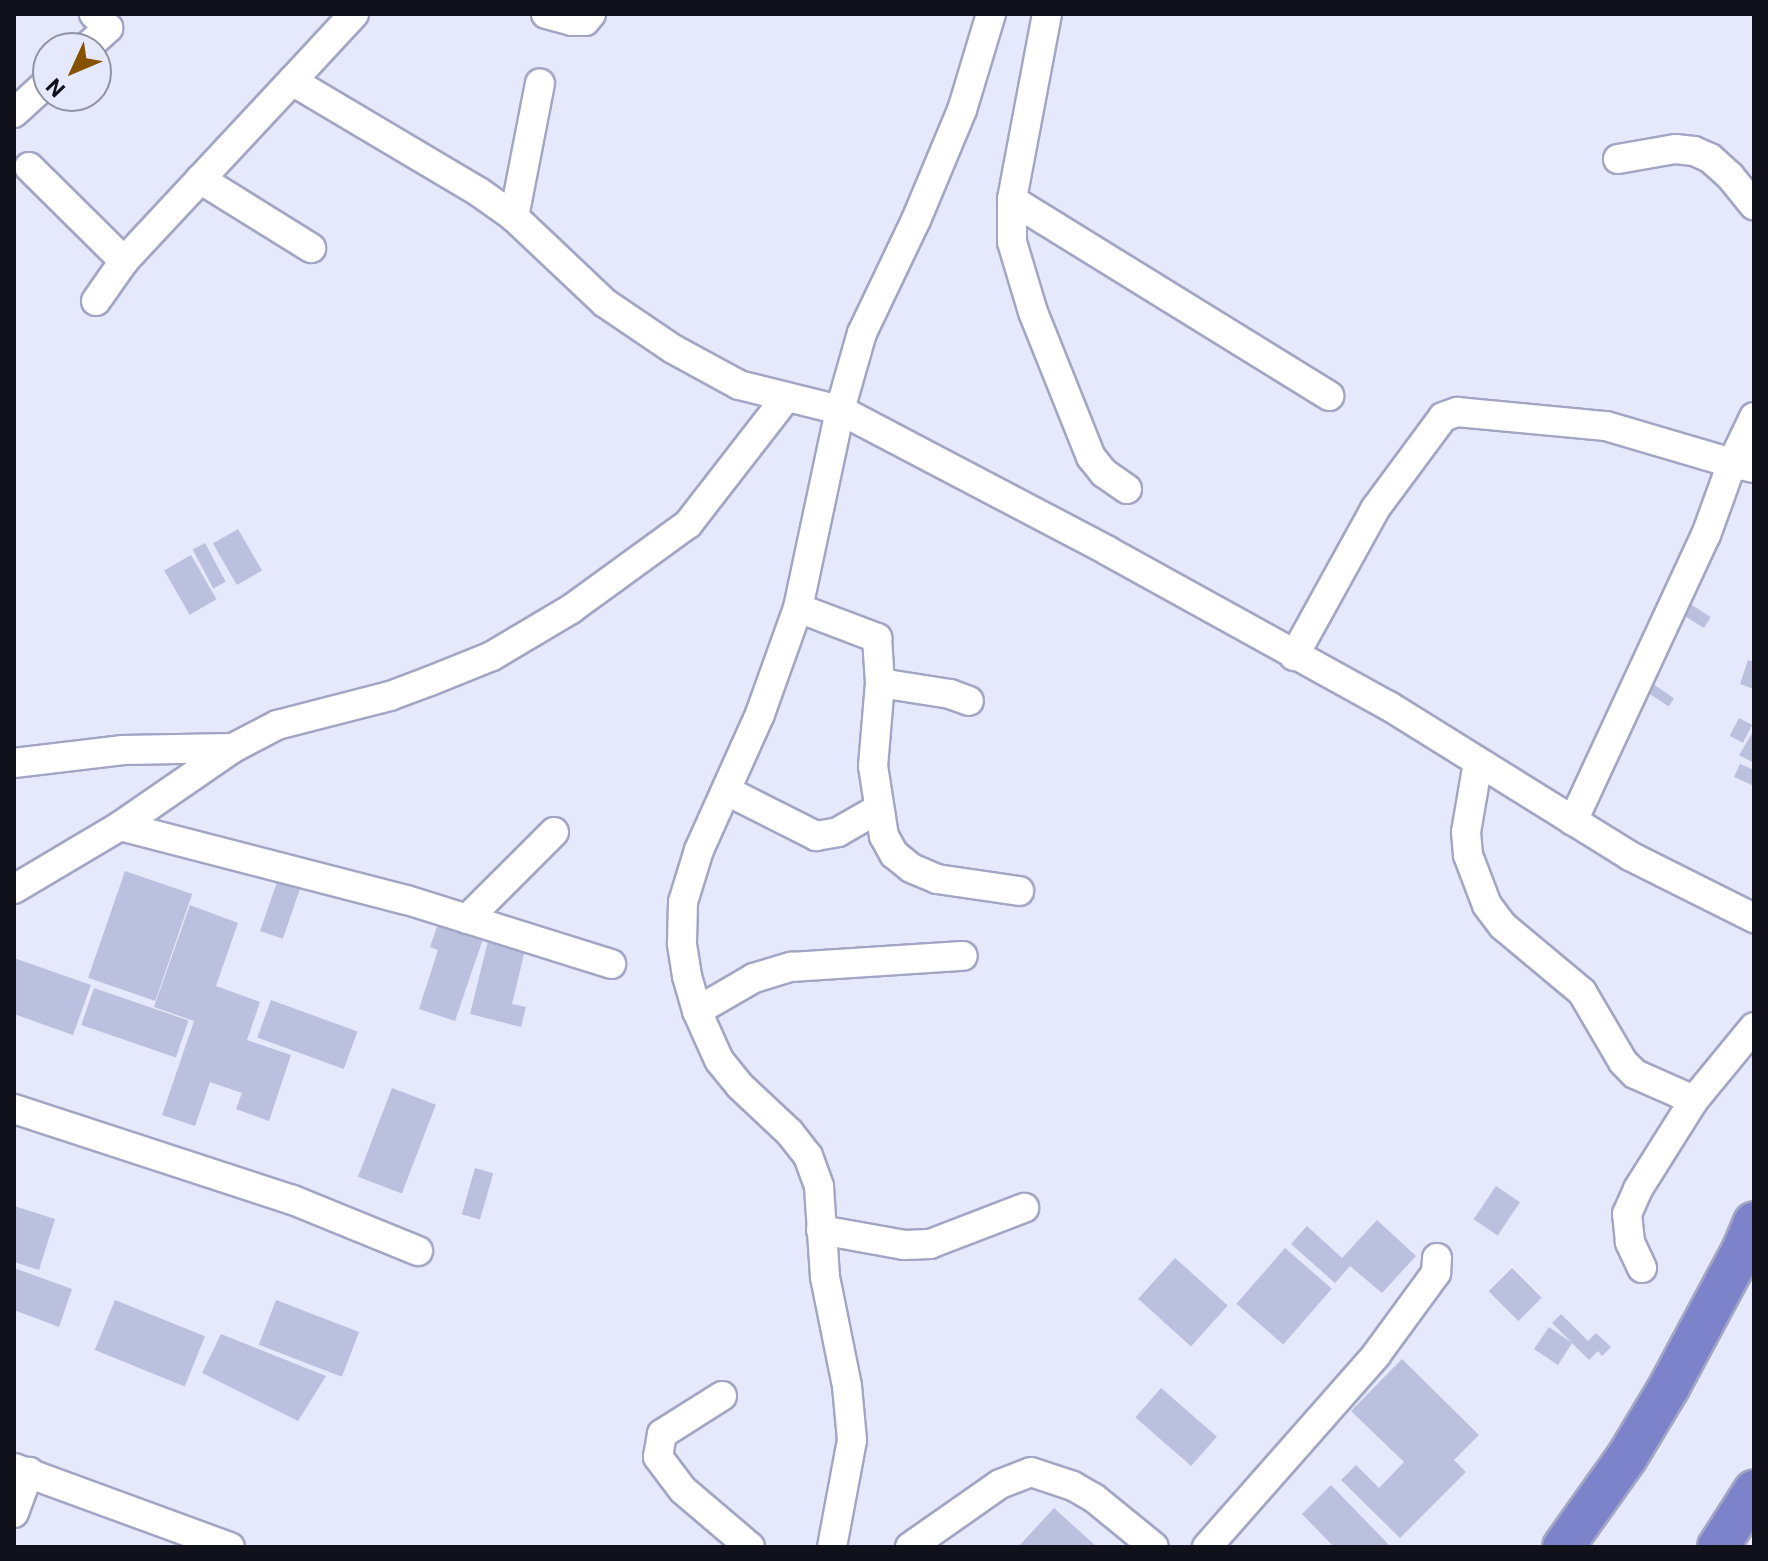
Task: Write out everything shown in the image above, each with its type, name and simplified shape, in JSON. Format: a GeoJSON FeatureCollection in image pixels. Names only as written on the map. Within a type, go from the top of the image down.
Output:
{"type":"FeatureCollection","features":[{"type":"Feature","properties":{"kind":"highway"},"geometry":{"type":"LineString","coordinates":[[1563,1547],[1627,1457],[1669,1387],[1754,1223]]}},
{"type":"Feature","properties":{"kind":"highway"},"geometry":{"type":"LineString","coordinates":[[1722,1545],[1754,1491]]}},
{"type":"Feature","properties":{"kind":"street"},"geometry":{"type":"LineString","coordinates":[[96,301],[124,261],[354,14]]}},
{"type":"Feature","properties":{"kind":"street"},"geometry":{"type":"LineString","coordinates":[[546,14],[585,21],[591,14]]}},
{"type":"Feature","properties":{"kind":"street"},"geometry":{"type":"LineString","coordinates":[[832,1547],[852,1440],[847,1386],[825,1277],[819,1186],[808,1156],[789,1132],[740,1086],[719,1060],[697,1011],[687,976],[683,902],[699,850],[760,714],[798,608],[840,410],[862,333],[916,220],[962,110],[991,14]]}},
{"type":"Feature","properties":{"kind":"street"},"geometry":{"type":"LineString","coordinates":[[1047,14],[1010,225],[1033,312],[1091,457],[1104,473],[1127,489]]}},
{"type":"Feature","properties":{"kind":"street"},"geometry":{"type":"LineString","coordinates":[[292,81],[479,192],[514,217],[579,282],[673,349],[739,385],[785,399],[840,410],[1108,551],[1389,706],[1630,856],[1754,918]]}},
{"type":"Feature","properties":{"kind":"street"},"geometry":{"type":"LineString","coordinates":[[514,217],[540,83]]}},
{"type":"Feature","properties":{"kind":"street"},"geometry":{"type":"LineString","coordinates":[[14,113],[32,97]]}},
{"type":"Feature","properties":{"kind":"street"},"geometry":{"type":"LineString","coordinates":[[1618,159],[1675,149],[1694,151],[1710,158],[1730,176],[1754,206]]}},
{"type":"Feature","properties":{"kind":"street"},"geometry":{"type":"LineString","coordinates":[[29,167],[124,261]]}},
{"type":"Feature","properties":{"kind":"street"},"geometry":{"type":"LineString","coordinates":[[200,179],[311,248]]}},
{"type":"Feature","properties":{"kind":"street"},"geometry":{"type":"LineString","coordinates":[[1012,200],[1329,396]]}},
{"type":"Feature","properties":{"kind":"street"},"geometry":{"type":"LineString","coordinates":[[14,889],[120,826],[233,748],[277,725],[390,696],[492,656],[571,609],[688,524],[785,399]]}},
{"type":"Feature","properties":{"kind":"street"},"geometry":{"type":"LineString","coordinates":[[1294,656],[1375,509],[1443,417],[1457,412],[1606,426],[1743,465]]}},
{"type":"Feature","properties":{"kind":"street"},"geometry":{"type":"LineString","coordinates":[[1573,821],[1706,535],[1743,465],[1754,417]]}},
{"type":"Feature","properties":{"kind":"street"},"geometry":{"type":"LineString","coordinates":[[798,608],[877,638],[880,683],[873,766],[884,836],[894,854],[911,868],[961,885],[1019,891]]}},
{"type":"Feature","properties":{"kind":"street"},"geometry":{"type":"LineString","coordinates":[[880,683],[950,694],[969,701]]}},
{"type":"Feature","properties":{"kind":"street"},"geometry":{"type":"LineString","coordinates":[[14,763],[123,750],[233,748]]}},
{"type":"Feature","properties":{"kind":"street"},"geometry":{"type":"LineString","coordinates":[[1478,762],[1466,832],[1468,855],[1487,905],[1503,926],[1582,992],[1623,1062],[1635,1074],[1694,1100]]}},
{"type":"Feature","properties":{"kind":"street"},"geometry":{"type":"LineString","coordinates":[[727,791],[816,836],[838,832],[878,809]]}},
{"type":"Feature","properties":{"kind":"street"},"geometry":{"type":"LineString","coordinates":[[120,826],[467,919],[611,964]]}},
{"type":"Feature","properties":{"kind":"street"},"geometry":{"type":"LineString","coordinates":[[467,919],[554,832]]}},
{"type":"Feature","properties":{"kind":"street"},"geometry":{"type":"LineString","coordinates":[[697,1011],[754,978],[791,967],[963,956]]}},
{"type":"Feature","properties":{"kind":"street"},"geometry":{"type":"LineString","coordinates":[[1642,1268],[1630,1242],[1627,1214],[1694,1100],[1754,1027]]}},
{"type":"Feature","properties":{"kind":"street"},"geometry":{"type":"LineString","coordinates":[[14,1109],[278,1195],[418,1251]]}},
{"type":"Feature","properties":{"kind":"street"},"geometry":{"type":"LineString","coordinates":[[821,1230],[904,1245],[930,1244],[1024,1208]]}},
{"type":"Feature","properties":{"kind":"street"},"geometry":{"type":"LineString","coordinates":[[1207,1547],[1376,1355],[1436,1273],[1437,1258]]}},
{"type":"Feature","properties":{"kind":"street"},"geometry":{"type":"LineString","coordinates":[[722,1396],[662,1434],[658,1457],[683,1490],[750,1547]]}},
{"type":"Feature","properties":{"kind":"street"},"geometry":{"type":"LineString","coordinates":[[14,1513],[21,1470],[230,1547]]}},
{"type":"Feature","properties":{"kind":"street"},"geometry":{"type":"LineString","coordinates":[[910,1547],[1000,1484],[1031,1472],[1073,1486],[1094,1498],[1154,1547]]}},
{"type":"Feature","properties":{"kind":"building"},"geometry":{"type":"Polygon","coordinates":[[[238,529],[262,571],[237,585],[213,544],[238,529]]]}},
{"type":"Feature","properties":{"kind":"building"},"geometry":{"type":"Polygon","coordinates":[[[205,543],[226,582],[213,588],[193,550],[205,543]]]}},
{"type":"Feature","properties":{"kind":"building"},"geometry":{"type":"Polygon","coordinates":[[[191,555],[216,599],[190,615],[164,570],[191,555]]]}},
{"type":"Feature","properties":{"kind":"building"},"geometry":{"type":"Polygon","coordinates":[[[1682,599],[1711,617],[1704,628],[1675,610],[1682,599]]]}},
{"type":"Feature","properties":{"kind":"building"},"geometry":{"type":"Polygon","coordinates":[[[1748,660],[1754,662],[1754,689],[1740,684],[1748,660]]]}},
{"type":"Feature","properties":{"kind":"building"},"geometry":{"type":"Polygon","coordinates":[[[1650,682],[1674,698],[1668,707],[1644,690],[1650,682]]]}},
{"type":"Feature","properties":{"kind":"building"},"geometry":{"type":"Polygon","coordinates":[[[1739,718],[1752,725],[1743,743],[1730,736],[1739,718]]]}},
{"type":"Feature","properties":{"kind":"building"},"geometry":{"type":"Polygon","coordinates":[[[1754,730],[1754,763],[1739,755],[1754,730]]]}},
{"type":"Feature","properties":{"kind":"building"},"geometry":{"type":"Polygon","coordinates":[[[1740,764],[1754,770],[1754,786],[1734,777],[1740,764]]]}},
{"type":"Feature","properties":{"kind":"building"},"geometry":{"type":"Polygon","coordinates":[[[125,871],[192,894],[155,1001],[88,978],[125,871]]]}},
{"type":"Feature","properties":{"kind":"building"},"geometry":{"type":"Polygon","coordinates":[[[278,879],[301,887],[283,939],[260,931],[278,879]]]}},
{"type":"Feature","properties":{"kind":"building"},"geometry":{"type":"Polygon","coordinates":[[[190,905],[238,923],[216,986],[260,1002],[247,1040],[291,1055],[269,1121],[236,1109],[242,1093],[210,1082],[195,1126],[162,1115],[194,1021],[154,1007],[190,905]]]}},
{"type":"Feature","properties":{"kind":"building"},"geometry":{"type":"Polygon","coordinates":[[[440,918],[485,933],[455,1021],[419,1009],[438,950],[430,947],[440,918]]]}},
{"type":"Feature","properties":{"kind":"building"},"geometry":{"type":"Polygon","coordinates":[[[489,937],[526,946],[512,1004],[526,1007],[521,1027],[470,1014],[489,937]]]}},
{"type":"Feature","properties":{"kind":"building"},"geometry":{"type":"Polygon","coordinates":[[[14,958],[91,985],[73,1035],[14,1014],[14,958]]]}},
{"type":"Feature","properties":{"kind":"building"},"geometry":{"type":"Polygon","coordinates":[[[94,988],[189,1021],[176,1057],[81,1025],[94,988]]]}},
{"type":"Feature","properties":{"kind":"building"},"geometry":{"type":"Polygon","coordinates":[[[271,1000],[357,1031],[344,1069],[257,1038],[271,1000]]]}},
{"type":"Feature","properties":{"kind":"building"},"geometry":{"type":"Polygon","coordinates":[[[392,1088],[436,1105],[402,1194],[358,1177],[392,1088]]]}},
{"type":"Feature","properties":{"kind":"building"},"geometry":{"type":"Polygon","coordinates":[[[475,1168],[493,1173],[480,1219],[462,1214],[475,1168]]]}},
{"type":"Feature","properties":{"kind":"building"},"geometry":{"type":"Polygon","coordinates":[[[1496,1186],[1520,1202],[1498,1235],[1474,1219],[1496,1186]]]}},
{"type":"Feature","properties":{"kind":"building"},"geometry":{"type":"Polygon","coordinates":[[[14,1206],[55,1219],[39,1270],[14,1262],[14,1206]]]}},
{"type":"Feature","properties":{"kind":"building"},"geometry":{"type":"Polygon","coordinates":[[[1377,1220],[1416,1256],[1382,1293],[1350,1266],[1335,1283],[1291,1244],[1307,1226],[1342,1258],[1377,1220]]]}},
{"type":"Feature","properties":{"kind":"building"},"geometry":{"type":"Polygon","coordinates":[[[1285,1248],[1332,1289],[1283,1345],[1236,1304],[1285,1248]]]}},
{"type":"Feature","properties":{"kind":"building"},"geometry":{"type":"Polygon","coordinates":[[[1175,1258],[1228,1306],[1191,1346],[1138,1299],[1175,1258]]]}},
{"type":"Feature","properties":{"kind":"building"},"geometry":{"type":"Polygon","coordinates":[[[14,1268],[72,1289],[59,1327],[14,1310],[14,1268]]]}},
{"type":"Feature","properties":{"kind":"building"},"geometry":{"type":"Polygon","coordinates":[[[1512,1268],[1542,1298],[1518,1321],[1489,1291],[1512,1268]]]}},
{"type":"Feature","properties":{"kind":"building"},"geometry":{"type":"Polygon","coordinates":[[[115,1300],[205,1336],[185,1386],[95,1350],[115,1300]]]}},
{"type":"Feature","properties":{"kind":"building"},"geometry":{"type":"Polygon","coordinates":[[[276,1300],[359,1332],[342,1377],[259,1345],[276,1300]]]}},
{"type":"Feature","properties":{"kind":"building"},"geometry":{"type":"Polygon","coordinates":[[[1561,1314],[1588,1341],[1596,1333],[1611,1347],[1602,1356],[1598,1351],[1589,1360],[1552,1323],[1561,1314]]]}},
{"type":"Feature","properties":{"kind":"building"},"geometry":{"type":"Polygon","coordinates":[[[1549,1327],[1572,1343],[1558,1365],[1534,1349],[1549,1327]]]}},
{"type":"Feature","properties":{"kind":"building"},"geometry":{"type":"Polygon","coordinates":[[[221,1334],[326,1376],[298,1421],[202,1373],[221,1334]]]}},
{"type":"Feature","properties":{"kind":"building"},"geometry":{"type":"Polygon","coordinates":[[[1402,1359],[1479,1435],[1454,1460],[1466,1472],[1400,1538],[1341,1480],[1356,1465],[1379,1488],[1404,1462],[1351,1411],[1402,1359]]]}},
{"type":"Feature","properties":{"kind":"building"},"geometry":{"type":"Polygon","coordinates":[[[1161,1388],[1217,1437],[1191,1466],[1135,1417],[1161,1388]]]}},
{"type":"Feature","properties":{"kind":"building"},"geometry":{"type":"Polygon","coordinates":[[[1331,1485],[1391,1547],[1334,1547],[1302,1514],[1331,1485]]]}},
{"type":"Feature","properties":{"kind":"building"},"geometry":{"type":"Polygon","coordinates":[[[1054,1508],[1097,1547],[1018,1547],[1054,1508]]]}}]}
